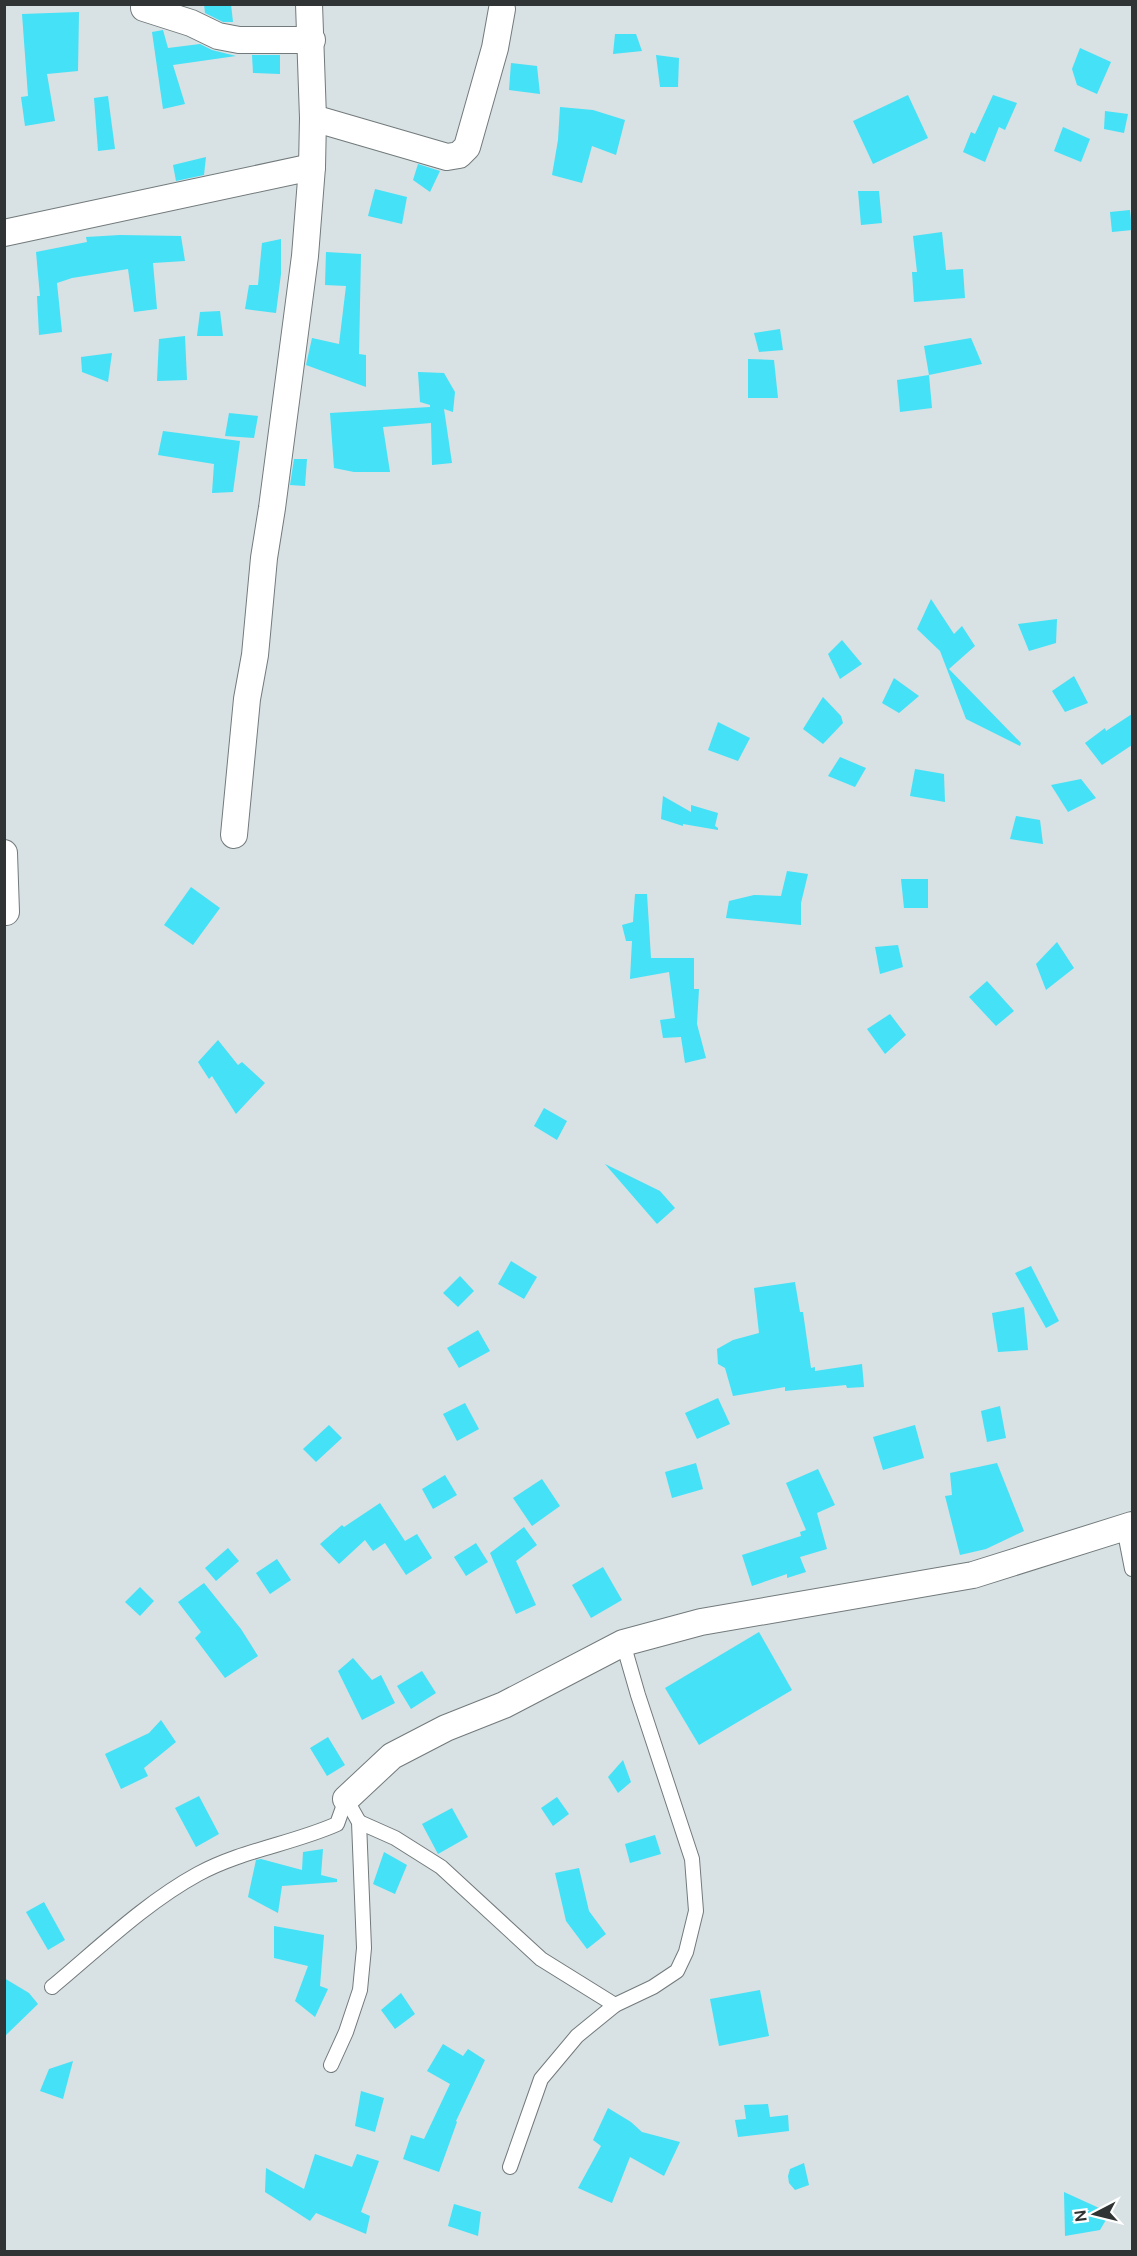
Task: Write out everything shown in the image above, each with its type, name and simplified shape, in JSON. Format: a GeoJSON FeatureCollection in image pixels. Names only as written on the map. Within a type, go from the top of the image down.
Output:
{"type":"FeatureCollection","features":[{"type":"Feature","properties":{"kind":"street"},"geometry":{"type":"LineString","coordinates":[[234,835],[264,558],[304,268],[314,118],[309,4]]}},
{"type":"Feature","properties":{"kind":"street"},"geometry":{"type":"LineString","coordinates":[[144,8],[191,23],[218,36],[239,40],[312,40]]}},
{"type":"Feature","properties":{"kind":"street"},"geometry":{"type":"LineString","coordinates":[[314,118],[447,157],[459,155],[467,147],[495,48],[502,9]]}},
{"type":"Feature","properties":{"kind":"street"},"geometry":{"type":"LineString","coordinates":[[4,233],[312,167]]}},
{"type":"Feature","properties":{"kind":"street"},"geometry":{"type":"LineString","coordinates":[[4,853],[6,912]]}},
{"type":"Feature","properties":{"kind":"street"},"geometry":{"type":"LineString","coordinates":[[346,1798],[392,1756],[446,1728],[504,1705],[623,1643],[700,1622],[973,1575],[1128,1526]]}},
{"type":"Feature","properties":{"kind":"lane"},"geometry":{"type":"LineString","coordinates":[[1128,1526],[1132,1569]]}},
{"type":"Feature","properties":{"kind":"lane"},"geometry":{"type":"LineString","coordinates":[[510,2167],[541,2079],[577,2036],[615,2005],[653,1987],[677,1971],[686,1952],[696,1911],[692,1859],[623,1643]]}},
{"type":"Feature","properties":{"kind":"lane"},"geometry":{"type":"LineString","coordinates":[[331,2065],[346,2032],[360,1990],[364,1948],[359,1822],[346,1798]]}},
{"type":"Feature","properties":{"kind":"lane"},"geometry":{"type":"LineString","coordinates":[[52,1987],[148,1907],[198,1874],[242,1853],[310,1836],[337,1824],[346,1798]]}},
{"type":"Feature","properties":{"kind":"lane"},"geometry":{"type":"LineString","coordinates":[[359,1822],[395,1838],[441,1867],[541,1959],[615,2005]]}},
{"type":"Feature","properties":{"kind":"building"},"geometry":{"type":"Polygon","coordinates":[[[204,4],[231,4],[233,22],[223,22],[205,13],[204,4]]]}},
{"type":"Feature","properties":{"kind":"building"},"geometry":{"type":"Polygon","coordinates":[[[79,12],[78,71],[47,74],[55,121],[25,126],[21,97],[28,96],[22,14],[79,12]]]}},
{"type":"Feature","properties":{"kind":"building"},"geometry":{"type":"Polygon","coordinates":[[[163,30],[168,48],[200,44],[212,50],[236,56],[173,65],[185,104],[163,109],[152,32],[163,30]]]}},
{"type":"Feature","properties":{"kind":"building"},"geometry":{"type":"Polygon","coordinates":[[[615,34],[636,34],[642,51],[613,54],[615,34]]]}},
{"type":"Feature","properties":{"kind":"building"},"geometry":{"type":"Polygon","coordinates":[[[1080,48],[1111,62],[1097,94],[1077,85],[1072,69],[1080,48]]]}},
{"type":"Feature","properties":{"kind":"building"},"geometry":{"type":"Polygon","coordinates":[[[252,55],[280,55],[280,74],[253,73],[252,55]]]}},
{"type":"Feature","properties":{"kind":"building"},"geometry":{"type":"Polygon","coordinates":[[[656,55],[679,58],[678,87],[660,87],[656,55]]]}},
{"type":"Feature","properties":{"kind":"building"},"geometry":{"type":"Polygon","coordinates":[[[511,63],[537,66],[540,94],[509,90],[511,63]]]}},
{"type":"Feature","properties":{"kind":"building"},"geometry":{"type":"Polygon","coordinates":[[[908,95],[928,138],[873,164],[853,121],[908,95]]]}},
{"type":"Feature","properties":{"kind":"building"},"geometry":{"type":"Polygon","coordinates":[[[993,95],[1017,103],[1005,130],[999,127],[985,162],[963,152],[971,132],[975,134],[993,95]]]}},
{"type":"Feature","properties":{"kind":"building"},"geometry":{"type":"Polygon","coordinates":[[[108,96],[115,149],[98,151],[94,98],[108,96]]]}},
{"type":"Feature","properties":{"kind":"building"},"geometry":{"type":"Polygon","coordinates":[[[560,107],[593,110],[625,120],[616,155],[592,146],[582,183],[552,175],[558,140],[560,107]]]}},
{"type":"Feature","properties":{"kind":"building"},"geometry":{"type":"Polygon","coordinates":[[[1105,111],[1128,114],[1124,133],[1104,129],[1105,111]]]}},
{"type":"Feature","properties":{"kind":"building"},"geometry":{"type":"Polygon","coordinates":[[[1063,127],[1090,139],[1081,162],[1054,151],[1063,127]]]}},
{"type":"Feature","properties":{"kind":"building"},"geometry":{"type":"Polygon","coordinates":[[[206,157],[204,175],[176,181],[173,165],[206,157]]]}},
{"type":"Feature","properties":{"kind":"building"},"geometry":{"type":"Polygon","coordinates":[[[418,164],[440,171],[430,192],[413,180],[418,164]]]}},
{"type":"Feature","properties":{"kind":"building"},"geometry":{"type":"Polygon","coordinates":[[[375,189],[407,197],[402,224],[368,216],[375,189]]]}},
{"type":"Feature","properties":{"kind":"building"},"geometry":{"type":"Polygon","coordinates":[[[858,191],[879,191],[882,223],[861,225],[858,191]]]}},
{"type":"Feature","properties":{"kind":"building"},"geometry":{"type":"Polygon","coordinates":[[[1130,210],[1132,230],[1112,232],[1110,212],[1130,210]]]}},
{"type":"Feature","properties":{"kind":"building"},"geometry":{"type":"Polygon","coordinates":[[[942,232],[946,270],[963,269],[965,298],[914,302],[912,272],[917,272],[913,236],[942,232]]]}},
{"type":"Feature","properties":{"kind":"building"},"geometry":{"type":"Polygon","coordinates":[[[181,236],[185,261],[153,263],[157,309],[134,312],[128,269],[72,278],[57,283],[62,332],[39,335],[37,296],[40,296],[36,252],[87,242],[86,237],[181,236]]]}},
{"type":"Feature","properties":{"kind":"building"},"geometry":{"type":"Polygon","coordinates":[[[281,239],[281,274],[276,313],[245,309],[249,285],[258,285],[262,243],[281,239]]]}},
{"type":"Feature","properties":{"kind":"building"},"geometry":{"type":"Polygon","coordinates":[[[326,252],[361,254],[359,354],[366,355],[366,387],[306,365],[312,338],[339,344],[346,286],[325,285],[326,252]]]}},
{"type":"Feature","properties":{"kind":"building"},"geometry":{"type":"Polygon","coordinates":[[[220,311],[223,336],[197,336],[200,312],[220,311]]]}},
{"type":"Feature","properties":{"kind":"building"},"geometry":{"type":"Polygon","coordinates":[[[780,329],[783,350],[759,352],[754,333],[780,329]]]}},
{"type":"Feature","properties":{"kind":"building"},"geometry":{"type":"Polygon","coordinates":[[[185,336],[187,380],[157,381],[159,339],[185,336]]]}},
{"type":"Feature","properties":{"kind":"building"},"geometry":{"type":"Polygon","coordinates":[[[971,338],[982,364],[929,375],[924,346],[971,338]]]}},
{"type":"Feature","properties":{"kind":"building"},"geometry":{"type":"Polygon","coordinates":[[[112,353],[108,382],[82,372],[81,357],[112,353]]]}},
{"type":"Feature","properties":{"kind":"building"},"geometry":{"type":"Polygon","coordinates":[[[748,359],[774,360],[778,398],[748,398],[748,359]]]}},
{"type":"Feature","properties":{"kind":"building"},"geometry":{"type":"Polygon","coordinates":[[[418,372],[444,373],[455,392],[453,412],[444,409],[452,463],[432,465],[431,423],[383,427],[390,472],[354,472],[334,468],[330,413],[430,407],[420,402],[418,372]]]}},
{"type":"Feature","properties":{"kind":"building"},"geometry":{"type":"Polygon","coordinates":[[[929,375],[932,408],[900,412],[897,380],[929,375]]]}},
{"type":"Feature","properties":{"kind":"building"},"geometry":{"type":"Polygon","coordinates":[[[229,413],[258,416],[254,438],[225,436],[229,413]]]}},
{"type":"Feature","properties":{"kind":"building"},"geometry":{"type":"Polygon","coordinates":[[[163,431],[240,441],[233,492],[212,493],[214,464],[158,455],[163,431]]]}},
{"type":"Feature","properties":{"kind":"building"},"geometry":{"type":"Polygon","coordinates":[[[294,459],[307,459],[305,486],[290,485],[294,459]]]}},
{"type":"Feature","properties":{"kind":"building"},"geometry":{"type":"Polygon","coordinates":[[[931,599],[954,634],[962,626],[975,646],[949,669],[1021,743],[1020,746],[966,719],[940,651],[917,629],[931,599]]]}},
{"type":"Feature","properties":{"kind":"building"},"geometry":{"type":"Polygon","coordinates":[[[1057,619],[1056,643],[1029,651],[1018,624],[1057,619]]]}},
{"type":"Feature","properties":{"kind":"building"},"geometry":{"type":"Polygon","coordinates":[[[842,640],[862,664],[840,679],[828,654],[842,640]]]}},
{"type":"Feature","properties":{"kind":"building"},"geometry":{"type":"Polygon","coordinates":[[[1074,676],[1088,703],[1065,712],[1052,691],[1074,676]]]}},
{"type":"Feature","properties":{"kind":"building"},"geometry":{"type":"Polygon","coordinates":[[[894,678],[919,696],[899,713],[882,703],[894,678]]]}},
{"type":"Feature","properties":{"kind":"building"},"geometry":{"type":"Polygon","coordinates":[[[823,697],[841,716],[843,723],[823,744],[803,729],[823,697]]]}},
{"type":"Feature","properties":{"kind":"building"},"geometry":{"type":"Polygon","coordinates":[[[1132,714],[1132,745],[1102,765],[1085,743],[1105,728],[1106,731],[1132,714]]]}},
{"type":"Feature","properties":{"kind":"building"},"geometry":{"type":"Polygon","coordinates":[[[718,722],[750,738],[738,761],[708,750],[718,722]]]}},
{"type":"Feature","properties":{"kind":"building"},"geometry":{"type":"Polygon","coordinates":[[[840,757],[866,768],[855,787],[828,776],[840,757]]]}},
{"type":"Feature","properties":{"kind":"building"},"geometry":{"type":"Polygon","coordinates":[[[915,769],[944,774],[945,802],[910,796],[915,769]]]}},
{"type":"Feature","properties":{"kind":"building"},"geometry":{"type":"Polygon","coordinates":[[[1081,779],[1096,798],[1068,812],[1051,785],[1081,779]]]}},
{"type":"Feature","properties":{"kind":"building"},"geometry":{"type":"Polygon","coordinates":[[[663,796],[691,812],[691,805],[718,813],[715,826],[718,830],[683,824],[683,826],[661,819],[663,796]]]}},
{"type":"Feature","properties":{"kind":"building"},"geometry":{"type":"Polygon","coordinates":[[[1016,816],[1040,820],[1043,844],[1010,839],[1016,816]]]}},
{"type":"Feature","properties":{"kind":"building"},"geometry":{"type":"Polygon","coordinates":[[[787,871],[808,874],[801,903],[801,925],[726,918],[729,901],[754,895],[781,896],[787,871]]]}},
{"type":"Feature","properties":{"kind":"building"},"geometry":{"type":"Polygon","coordinates":[[[901,879],[928,879],[928,908],[904,908],[901,879]]]}},
{"type":"Feature","properties":{"kind":"building"},"geometry":{"type":"Polygon","coordinates":[[[191,887],[220,908],[193,945],[164,925],[191,887]]]}},
{"type":"Feature","properties":{"kind":"building"},"geometry":{"type":"Polygon","coordinates":[[[635,894],[647,894],[651,958],[694,958],[694,989],[699,989],[697,1024],[706,1058],[685,1063],[681,1037],[663,1038],[660,1020],[675,1018],[669,972],[630,979],[632,941],[626,941],[622,925],[633,922],[635,894]]]}},
{"type":"Feature","properties":{"kind":"building"},"geometry":{"type":"Polygon","coordinates":[[[1057,942],[1074,968],[1046,990],[1036,964],[1057,942]]]}},
{"type":"Feature","properties":{"kind":"building"},"geometry":{"type":"Polygon","coordinates":[[[898,945],[903,967],[880,974],[875,947],[898,945]]]}},
{"type":"Feature","properties":{"kind":"building"},"geometry":{"type":"Polygon","coordinates":[[[987,981],[1014,1011],[996,1026],[969,997],[987,981]]]}},
{"type":"Feature","properties":{"kind":"building"},"geometry":{"type":"Polygon","coordinates":[[[890,1014],[906,1035],[885,1054],[867,1029],[890,1014]]]}},
{"type":"Feature","properties":{"kind":"building"},"geometry":{"type":"Polygon","coordinates":[[[218,1040],[238,1065],[242,1062],[265,1083],[236,1114],[212,1076],[209,1079],[198,1062],[218,1040]]]}},
{"type":"Feature","properties":{"kind":"building"},"geometry":{"type":"Polygon","coordinates":[[[544,1108],[567,1121],[557,1140],[534,1126],[544,1108]]]}},
{"type":"Feature","properties":{"kind":"building"},"geometry":{"type":"Polygon","coordinates":[[[605,1164],[660,1191],[675,1208],[657,1224],[605,1164]]]}},
{"type":"Feature","properties":{"kind":"building"},"geometry":{"type":"Polygon","coordinates":[[[511,1261],[537,1277],[524,1299],[498,1284],[511,1261]]]}},
{"type":"Feature","properties":{"kind":"building"},"geometry":{"type":"Polygon","coordinates":[[[1031,1266],[1059,1321],[1046,1328],[1015,1273],[1031,1266]]]}},
{"type":"Feature","properties":{"kind":"building"},"geometry":{"type":"Polygon","coordinates":[[[460,1276],[474,1291],[458,1307],[443,1293],[460,1276]]]}},
{"type":"Feature","properties":{"kind":"building"},"geometry":{"type":"Polygon","coordinates":[[[795,1282],[800,1312],[803,1312],[811,1368],[815,1367],[815,1371],[862,1364],[864,1387],[847,1388],[846,1385],[785,1391],[785,1387],[733,1396],[725,1368],[718,1364],[717,1349],[733,1340],[759,1333],[754,1288],[795,1282]]]}},
{"type":"Feature","properties":{"kind":"building"},"geometry":{"type":"Polygon","coordinates":[[[1024,1307],[1028,1350],[998,1352],[992,1313],[1024,1307]]]}},
{"type":"Feature","properties":{"kind":"building"},"geometry":{"type":"Polygon","coordinates":[[[478,1330],[490,1351],[459,1368],[447,1348],[478,1330]]]}},
{"type":"Feature","properties":{"kind":"building"},"geometry":{"type":"Polygon","coordinates":[[[718,1398],[730,1424],[697,1439],[685,1413],[718,1398]]]}},
{"type":"Feature","properties":{"kind":"building"},"geometry":{"type":"Polygon","coordinates":[[[465,1403],[479,1429],[457,1441],[443,1414],[465,1403]]]}},
{"type":"Feature","properties":{"kind":"building"},"geometry":{"type":"Polygon","coordinates":[[[1000,1406],[1006,1438],[987,1442],[981,1411],[1000,1406]]]}},
{"type":"Feature","properties":{"kind":"building"},"geometry":{"type":"Polygon","coordinates":[[[329,1425],[342,1438],[316,1462],[303,1449],[329,1425]]]}},
{"type":"Feature","properties":{"kind":"building"},"geometry":{"type":"Polygon","coordinates":[[[915,1425],[924,1458],[883,1470],[873,1437],[915,1425]]]}},
{"type":"Feature","properties":{"kind":"building"},"geometry":{"type":"Polygon","coordinates":[[[696,1463],[703,1489],[672,1498],[665,1472],[696,1463]]]}},
{"type":"Feature","properties":{"kind":"building"},"geometry":{"type":"Polygon","coordinates":[[[997,1463],[1024,1531],[986,1549],[960,1555],[945,1496],[952,1495],[950,1473],[997,1463]]]}},
{"type":"Feature","properties":{"kind":"building"},"geometry":{"type":"Polygon","coordinates":[[[818,1469],[835,1505],[817,1513],[827,1549],[800,1557],[806,1572],[787,1578],[787,1574],[752,1586],[742,1555],[801,1536],[800,1532],[806,1530],[786,1483],[818,1469]]]}},
{"type":"Feature","properties":{"kind":"building"},"geometry":{"type":"Polygon","coordinates":[[[445,1475],[457,1495],[433,1509],[422,1489],[445,1475]]]}},
{"type":"Feature","properties":{"kind":"building"},"geometry":{"type":"Polygon","coordinates":[[[542,1479],[560,1506],[532,1526],[513,1498],[542,1479]]]}},
{"type":"Feature","properties":{"kind":"building"},"geometry":{"type":"Polygon","coordinates":[[[380,1503],[405,1541],[417,1534],[432,1558],[406,1575],[385,1543],[373,1551],[365,1540],[339,1564],[320,1544],[342,1525],[344,1527],[380,1503]]]}},
{"type":"Feature","properties":{"kind":"building"},"geometry":{"type":"Polygon","coordinates":[[[524,1527],[537,1545],[516,1561],[536,1605],[516,1614],[490,1553],[524,1527]]]}},
{"type":"Feature","properties":{"kind":"building"},"geometry":{"type":"Polygon","coordinates":[[[476,1543],[488,1562],[466,1576],[454,1557],[476,1543]]]}},
{"type":"Feature","properties":{"kind":"building"},"geometry":{"type":"Polygon","coordinates":[[[228,1548],[239,1561],[216,1581],[205,1568],[228,1548]]]}},
{"type":"Feature","properties":{"kind":"building"},"geometry":{"type":"Polygon","coordinates":[[[277,1559],[291,1580],[270,1594],[256,1573],[277,1559]]]}},
{"type":"Feature","properties":{"kind":"building"},"geometry":{"type":"Polygon","coordinates":[[[603,1567],[622,1600],[591,1618],[572,1585],[603,1567]]]}},
{"type":"Feature","properties":{"kind":"building"},"geometry":{"type":"Polygon","coordinates":[[[204,1583],[241,1629],[258,1656],[225,1678],[195,1638],[201,1632],[178,1602],[204,1583]]]}},
{"type":"Feature","properties":{"kind":"building"},"geometry":{"type":"Polygon","coordinates":[[[140,1587],[154,1601],[140,1616],[125,1602],[140,1587]]]}},
{"type":"Feature","properties":{"kind":"building"},"geometry":{"type":"Polygon","coordinates":[[[759,1632],[792,1690],[699,1745],[665,1688],[759,1632]]]}},
{"type":"Feature","properties":{"kind":"building"},"geometry":{"type":"Polygon","coordinates":[[[353,1658],[372,1680],[381,1675],[395,1703],[362,1720],[338,1671],[353,1658]]]}},
{"type":"Feature","properties":{"kind":"building"},"geometry":{"type":"Polygon","coordinates":[[[422,1671],[436,1693],[411,1709],[397,1686],[422,1671]]]}},
{"type":"Feature","properties":{"kind":"building"},"geometry":{"type":"Polygon","coordinates":[[[161,1720],[176,1742],[144,1768],[148,1776],[121,1789],[105,1754],[149,1733],[161,1720]]]}},
{"type":"Feature","properties":{"kind":"building"},"geometry":{"type":"Polygon","coordinates":[[[328,1737],[345,1765],[327,1776],[310,1748],[328,1737]]]}},
{"type":"Feature","properties":{"kind":"building"},"geometry":{"type":"Polygon","coordinates":[[[623,1760],[631,1782],[618,1793],[608,1777],[623,1760]]]}},
{"type":"Feature","properties":{"kind":"building"},"geometry":{"type":"Polygon","coordinates":[[[199,1796],[219,1834],[196,1847],[175,1808],[199,1796]]]}},
{"type":"Feature","properties":{"kind":"building"},"geometry":{"type":"Polygon","coordinates":[[[557,1797],[569,1814],[553,1826],[541,1808],[557,1797]]]}},
{"type":"Feature","properties":{"kind":"building"},"geometry":{"type":"Polygon","coordinates":[[[452,1808],[468,1837],[438,1854],[422,1824],[452,1808]]]}},
{"type":"Feature","properties":{"kind":"building"},"geometry":{"type":"Polygon","coordinates":[[[655,1835],[661,1854],[630,1863],[625,1844],[655,1835]]]}},
{"type":"Feature","properties":{"kind":"building"},"geometry":{"type":"Polygon","coordinates":[[[323,1849],[321,1875],[337,1879],[337,1882],[282,1886],[278,1913],[248,1897],[256,1860],[261,1859],[302,1870],[303,1852],[323,1849]]]}},
{"type":"Feature","properties":{"kind":"building"},"geometry":{"type":"Polygon","coordinates":[[[384,1852],[407,1865],[395,1894],[373,1884],[384,1852]]]}},
{"type":"Feature","properties":{"kind":"building"},"geometry":{"type":"Polygon","coordinates":[[[579,1868],[589,1911],[606,1934],[587,1949],[566,1921],[555,1873],[579,1868]]]}},
{"type":"Feature","properties":{"kind":"building"},"geometry":{"type":"Polygon","coordinates":[[[44,1902],[65,1940],[48,1950],[26,1912],[44,1902]]]}},
{"type":"Feature","properties":{"kind":"building"},"geometry":{"type":"Polygon","coordinates":[[[274,1926],[324,1935],[320,1986],[328,1989],[315,2017],[295,2001],[308,1966],[274,1958],[274,1926]]]}},
{"type":"Feature","properties":{"kind":"building"},"geometry":{"type":"Polygon","coordinates":[[[4,1978],[29,1993],[38,2004],[4,2037],[4,1978]]]}},
{"type":"Feature","properties":{"kind":"building"},"geometry":{"type":"Polygon","coordinates":[[[760,1990],[769,2036],[719,2046],[710,1999],[760,1990]]]}},
{"type":"Feature","properties":{"kind":"building"},"geometry":{"type":"Polygon","coordinates":[[[401,1993],[415,2014],[395,2029],[381,2010],[401,1993]]]}},
{"type":"Feature","properties":{"kind":"building"},"geometry":{"type":"Polygon","coordinates":[[[443,2044],[463,2056],[468,2049],[485,2060],[456,2121],[439,2172],[403,2159],[411,2135],[424,2139],[450,2084],[427,2071],[443,2044]]]}},
{"type":"Feature","properties":{"kind":"building"},"geometry":{"type":"Polygon","coordinates":[[[73,2061],[63,2099],[40,2091],[49,2069],[73,2061]]]}},
{"type":"Feature","properties":{"kind":"building"},"geometry":{"type":"Polygon","coordinates":[[[361,2091],[384,2098],[375,2132],[355,2126],[361,2091]]]}},
{"type":"Feature","properties":{"kind":"building"},"geometry":{"type":"Polygon","coordinates":[[[768,2104],[770,2117],[788,2115],[789,2131],[738,2137],[735,2120],[746,2119],[744,2105],[768,2104]]]}},
{"type":"Feature","properties":{"kind":"building"},"geometry":{"type":"Polygon","coordinates":[[[608,2108],[631,2122],[642,2132],[680,2142],[664,2176],[630,2157],[612,2203],[578,2188],[601,2146],[593,2140],[608,2108]]]}},
{"type":"Feature","properties":{"kind":"building"},"geometry":{"type":"Polygon","coordinates":[[[315,2154],[352,2167],[357,2154],[379,2161],[361,2212],[370,2216],[366,2234],[316,2213],[310,2221],[265,2192],[266,2168],[304,2189],[315,2154]]]}},
{"type":"Feature","properties":{"kind":"building"},"geometry":{"type":"Polygon","coordinates":[[[804,2163],[809,2185],[795,2190],[789,2183],[790,2169],[804,2163]]]}},
{"type":"Feature","properties":{"kind":"building"},"geometry":{"type":"Polygon","coordinates":[[[1064,2192],[1110,2213],[1100,2230],[1065,2236],[1064,2192]]]}},
{"type":"Feature","properties":{"kind":"building"},"geometry":{"type":"Polygon","coordinates":[[[454,2204],[481,2212],[478,2236],[448,2226],[454,2204]]]}}]}
